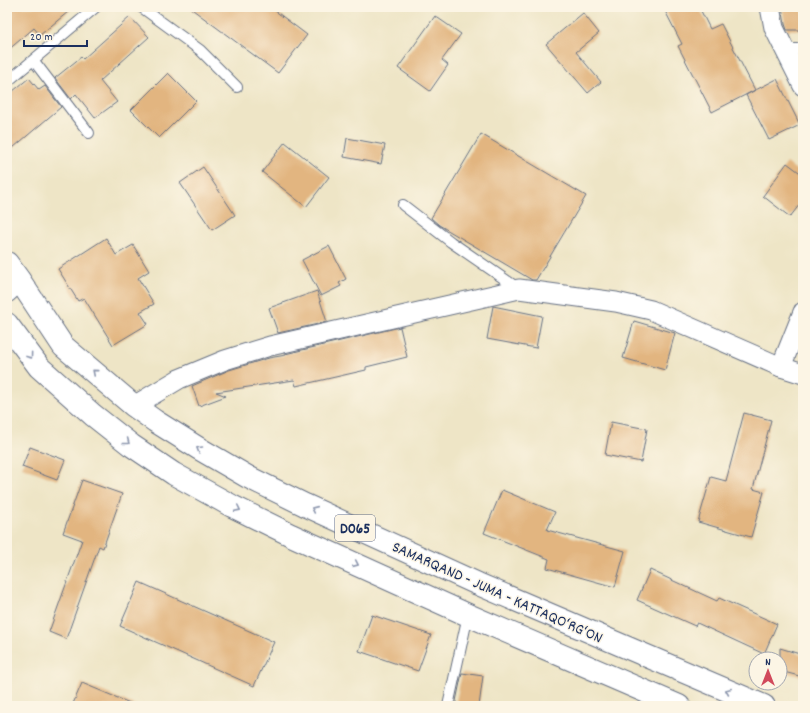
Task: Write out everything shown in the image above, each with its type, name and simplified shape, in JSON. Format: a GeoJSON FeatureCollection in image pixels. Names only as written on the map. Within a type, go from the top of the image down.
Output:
{"type":"FeatureCollection","features":[{"type":"Feature","properties":{"kind":"main road","name":"SAMARQAND - JUMA - KATTAQO‘RG‘ON"},"geometry":{"type":"LineString","coordinates":[[7,263],[14,287],[63,346],[155,422],[198,448],[248,477],[305,505],[478,584],[764,706]]}},
{"type":"Feature","properties":{"kind":"main road","name":"SAMARQAND - JUMA - KATTAQO‘RG‘ON"},"geometry":{"type":"LineString","coordinates":[[7,324],[39,367],[93,415],[131,445],[174,474],[291,536],[468,615],[679,706]]}},
{"type":"Feature","properties":{"kind":"street"},"geometry":{"type":"LineString","coordinates":[[770,7],[774,28],[803,86]]}},
{"type":"Feature","properties":{"kind":"street"},"geometry":{"type":"LineString","coordinates":[[134,406],[179,379],[225,360],[278,344],[519,288],[616,302],[651,310],[781,367],[803,374]]}},
{"type":"Feature","properties":{"kind":"street"},"geometry":{"type":"LineString","coordinates":[[781,367],[803,312]]}},
{"type":"Feature","properties":{"kind":"lane"},"geometry":{"type":"LineString","coordinates":[[7,82],[34,61],[96,7]]}},
{"type":"Feature","properties":{"kind":"lane"},"geometry":{"type":"LineString","coordinates":[[141,7],[200,50],[237,87]]}},
{"type":"Feature","properties":{"kind":"lane"},"geometry":{"type":"LineString","coordinates":[[784,49],[803,49]]}},
{"type":"Feature","properties":{"kind":"lane"},"geometry":{"type":"LineString","coordinates":[[34,61],[89,134]]}},
{"type":"Feature","properties":{"kind":"lane"},"geometry":{"type":"LineString","coordinates":[[403,205],[451,242],[519,288]]}},
{"type":"Feature","properties":{"kind":"lane"},"geometry":{"type":"LineString","coordinates":[[448,706],[468,615]]}},
{"type":"Feature","properties":{"kind":"building"},"geometry":{"type":"Polygon","coordinates":[[[7,7],[74,7],[40,35],[34,28],[7,51],[7,7]]]}},
{"type":"Feature","properties":{"kind":"building"},"geometry":{"type":"Polygon","coordinates":[[[189,7],[270,7],[307,35],[278,73],[189,7]]]}},
{"type":"Feature","properties":{"kind":"building"},"geometry":{"type":"Polygon","coordinates":[[[663,7],[699,7],[710,29],[721,24],[755,90],[712,112],[678,46],[682,44],[663,7]]]}},
{"type":"Feature","properties":{"kind":"building"},"geometry":{"type":"Polygon","coordinates":[[[782,7],[803,7],[803,30],[787,30],[782,7]]]}},
{"type":"Feature","properties":{"kind":"building"},"geometry":{"type":"Polygon","coordinates":[[[583,13],[599,33],[576,52],[601,82],[588,93],[546,44],[583,13]]]}},
{"type":"Feature","properties":{"kind":"building"},"geometry":{"type":"Polygon","coordinates":[[[435,16],[461,34],[442,60],[448,65],[430,91],[398,68],[435,16]]]}},
{"type":"Feature","properties":{"kind":"building"},"geometry":{"type":"Polygon","coordinates":[[[130,17],[149,37],[100,81],[117,102],[95,118],[76,94],[71,99],[55,78],[81,57],[83,59],[130,17]]]}},
{"type":"Feature","properties":{"kind":"building"},"geometry":{"type":"Polygon","coordinates":[[[168,73],[196,101],[159,138],[131,110],[168,73]]]}},
{"type":"Feature","properties":{"kind":"building"},"geometry":{"type":"Polygon","coordinates":[[[29,78],[39,90],[45,86],[61,107],[7,153],[7,96],[29,78]]]}},
{"type":"Feature","properties":{"kind":"building"},"geometry":{"type":"Polygon","coordinates":[[[777,79],[800,125],[769,140],[746,95],[777,79]]]}},
{"type":"Feature","properties":{"kind":"building"},"geometry":{"type":"Polygon","coordinates":[[[481,134],[586,196],[536,280],[532,280],[439,225],[431,218],[481,134]]]}},
{"type":"Feature","properties":{"kind":"building"},"geometry":{"type":"Polygon","coordinates":[[[347,138],[385,145],[381,164],[344,157],[347,138]]]}},
{"type":"Feature","properties":{"kind":"building"},"geometry":{"type":"Polygon","coordinates":[[[285,142],[329,177],[306,207],[262,172],[285,142]]]}},
{"type":"Feature","properties":{"kind":"building"},"geometry":{"type":"Polygon","coordinates":[[[787,163],[803,175],[803,200],[790,217],[763,196],[787,163]]]}},
{"type":"Feature","properties":{"kind":"building"},"geometry":{"type":"Polygon","coordinates":[[[203,167],[235,215],[212,230],[180,183],[203,167]]]}},
{"type":"Feature","properties":{"kind":"building"},"geometry":{"type":"Polygon","coordinates":[[[106,238],[116,255],[133,245],[149,271],[138,278],[154,304],[140,312],[148,324],[113,345],[84,298],[78,301],[58,269],[106,238]]]}},
{"type":"Feature","properties":{"kind":"building"},"geometry":{"type":"Polygon","coordinates":[[[329,246],[346,279],[339,283],[341,286],[321,296],[302,260],[329,246]]]}},
{"type":"Feature","properties":{"kind":"building"},"geometry":{"type":"Polygon","coordinates":[[[317,291],[327,322],[278,333],[269,308],[317,291]]]}},
{"type":"Feature","properties":{"kind":"building"},"geometry":{"type":"Polygon","coordinates":[[[493,306],[542,316],[536,348],[487,339],[493,306]]]}},
{"type":"Feature","properties":{"kind":"building"},"geometry":{"type":"Polygon","coordinates":[[[634,321],[675,333],[665,370],[623,358],[634,321]]]}},
{"type":"Feature","properties":{"kind":"building"},"geometry":{"type":"Polygon","coordinates":[[[400,327],[407,357],[366,367],[366,370],[296,386],[294,380],[216,392],[226,396],[199,406],[192,386],[229,370],[269,358],[400,327]]]}},
{"type":"Feature","properties":{"kind":"building"},"geometry":{"type":"Polygon","coordinates":[[[744,413],[771,420],[753,489],[764,492],[751,537],[698,522],[711,477],[726,481],[744,413]]]}},
{"type":"Feature","properties":{"kind":"building"},"geometry":{"type":"Polygon","coordinates":[[[611,422],[647,429],[641,462],[605,455],[611,422]]]}},
{"type":"Feature","properties":{"kind":"building"},"geometry":{"type":"Polygon","coordinates":[[[30,447],[65,460],[57,480],[22,467],[30,447]]]}},
{"type":"Feature","properties":{"kind":"building"},"geometry":{"type":"Polygon","coordinates":[[[82,480],[122,494],[103,548],[99,546],[66,639],[49,632],[82,540],[63,533],[82,480]]]}},
{"type":"Feature","properties":{"kind":"building"},"geometry":{"type":"Polygon","coordinates":[[[502,490],[555,512],[547,530],[625,551],[615,587],[547,568],[549,559],[484,533],[502,490]]]}},
{"type":"Feature","properties":{"kind":"building"},"geometry":{"type":"Polygon","coordinates":[[[650,570],[717,601],[719,598],[777,624],[765,651],[758,651],[697,623],[695,626],[637,600],[650,570]]]}},
{"type":"Feature","properties":{"kind":"building"},"geometry":{"type":"Polygon","coordinates":[[[139,582],[274,642],[254,686],[120,626],[139,582]]]}},
{"type":"Feature","properties":{"kind":"building"},"geometry":{"type":"Polygon","coordinates":[[[372,615],[431,635],[418,671],[359,651],[372,615]]]}},
{"type":"Feature","properties":{"kind":"building"},"geometry":{"type":"Polygon","coordinates":[[[780,648],[803,655],[803,677],[788,673],[788,651],[780,651],[780,648]]]}},
{"type":"Feature","properties":{"kind":"building"},"geometry":{"type":"Polygon","coordinates":[[[462,673],[483,676],[479,706],[455,706],[462,673]]]}},
{"type":"Feature","properties":{"kind":"building"},"geometry":{"type":"Polygon","coordinates":[[[82,683],[137,706],[72,706],[82,683]]]}}]}
